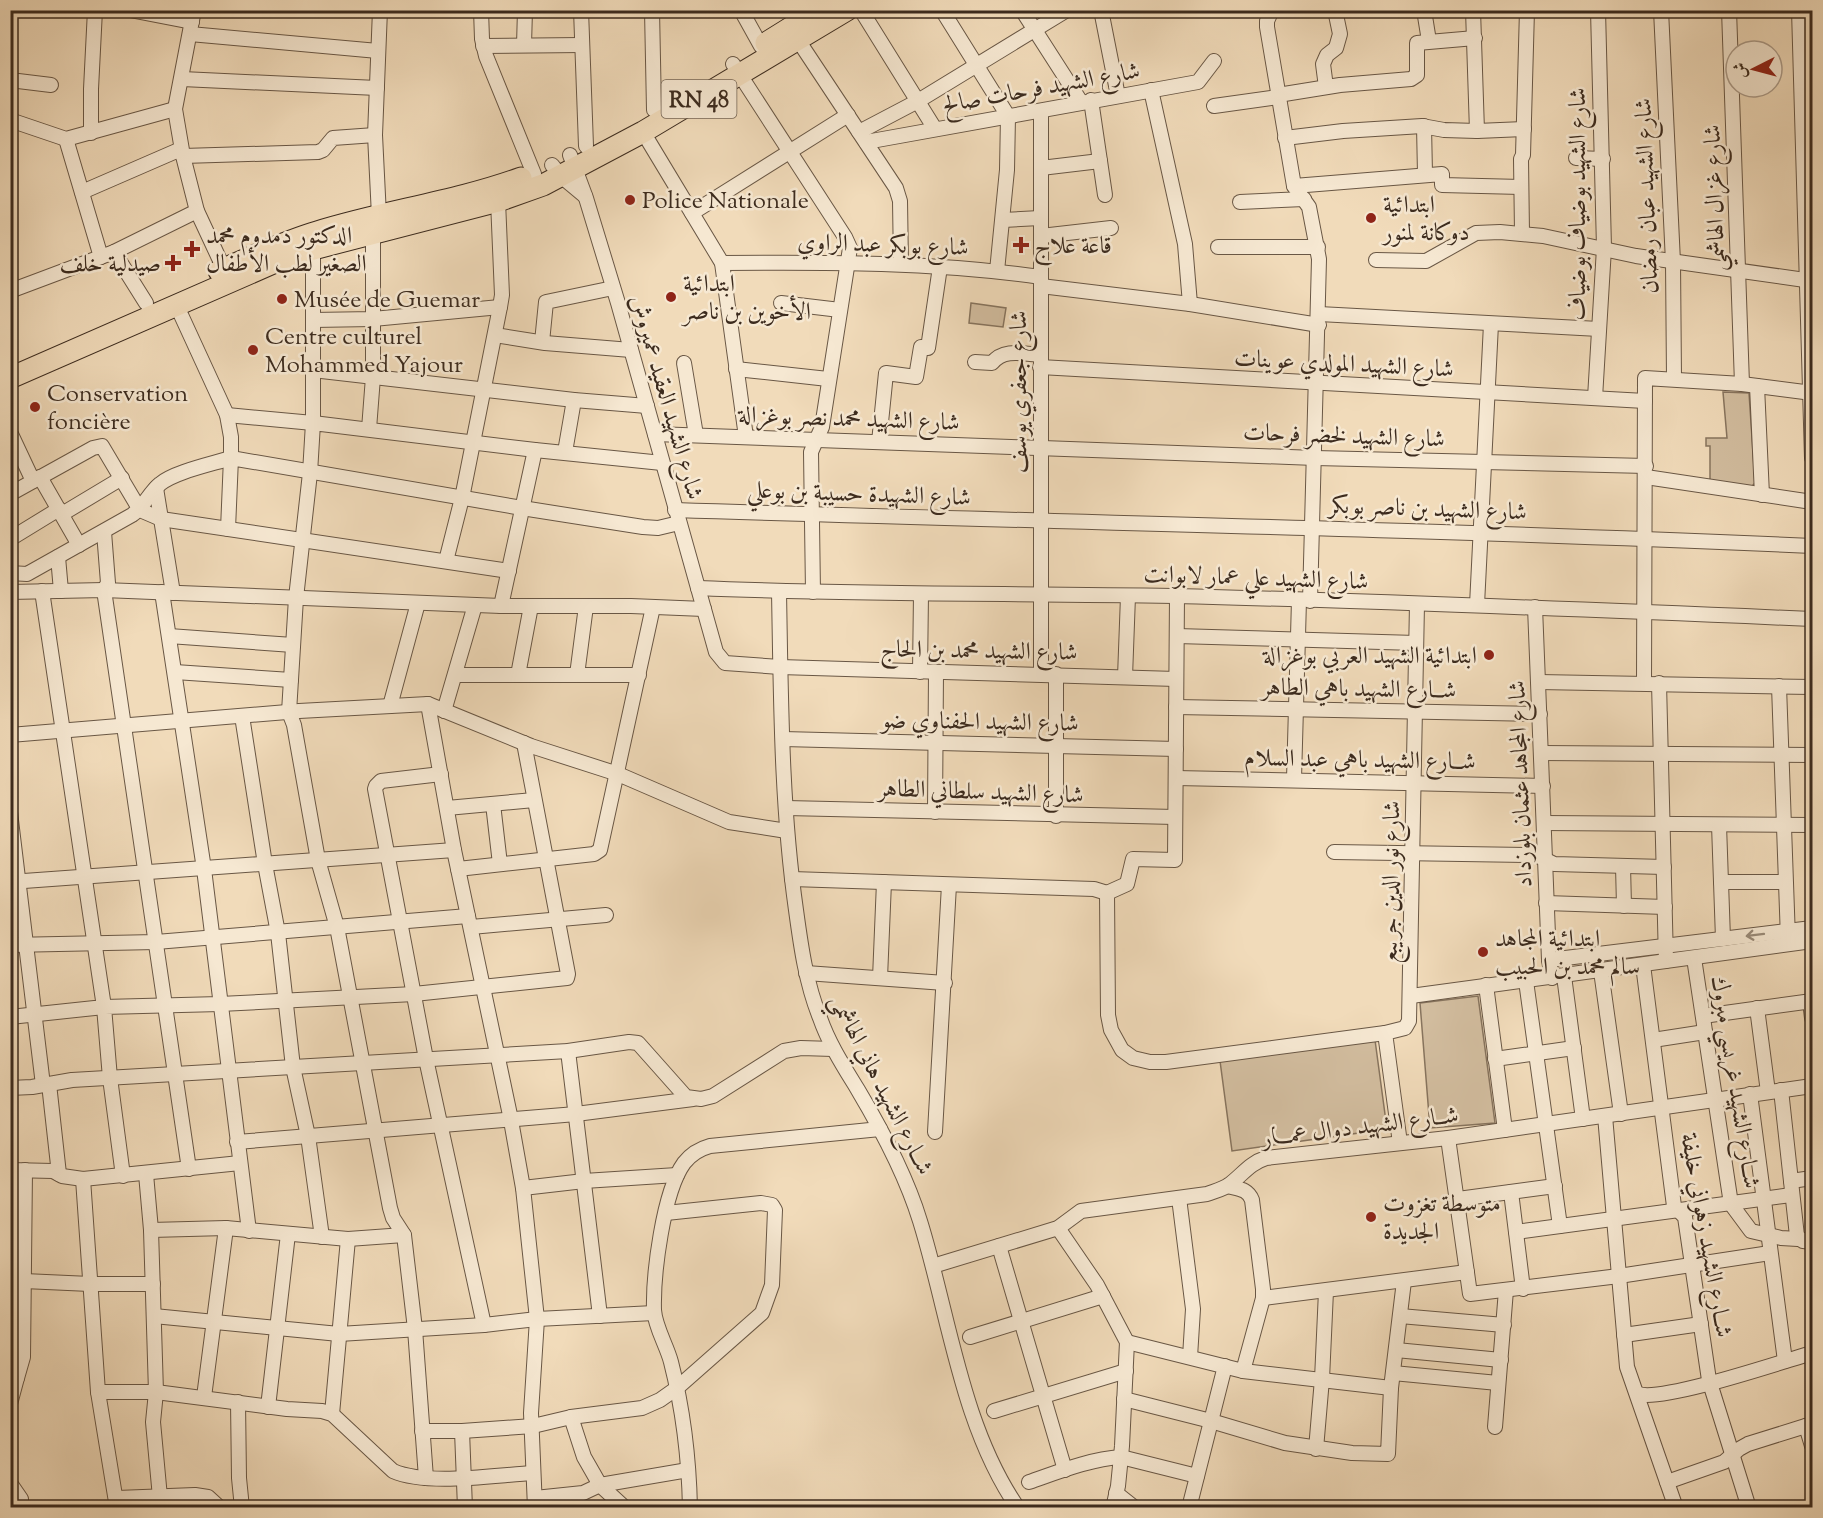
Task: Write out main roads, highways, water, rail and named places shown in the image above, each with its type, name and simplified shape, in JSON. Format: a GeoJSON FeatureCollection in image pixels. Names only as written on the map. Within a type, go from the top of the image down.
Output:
{"type":"FeatureCollection","features":[{"type":"Feature","properties":{"kind":"highway","name":"RN 48"},"geometry":{"type":"LineString","coordinates":[[10,364],[127,319],[176,304],[280,260],[376,225],[563,164],[643,132],[736,69],[761,46],[819,10]]}},
{"type":"Feature","properties":{"kind":"highway","name":"RN 48"},"geometry":{"type":"LineString","coordinates":[[10,378],[127,319],[146,303],[269,248],[324,230],[376,225],[498,201],[531,190],[563,164],[654,110],[798,40],[847,10]]}},
{"type":"Feature","properties":{"kind":"place","name":"Police Nationale"},"geometry":{"type":"Point","coordinates":[630,200]}},
{"type":"Feature","properties":{"kind":"place","name":"ابتدائية دوكانة لمنور"},"geometry":{"type":"Point","coordinates":[1371,218]}},
{"type":"Feature","properties":{"kind":"place","name":"قاعة علاج"},"geometry":{"type":"Point","coordinates":[1021,245]}},
{"type":"Feature","properties":{"kind":"place","name":"الدكتور دمدوم محمد الصغير لطب الأطفال"},"geometry":{"type":"Point","coordinates":[192,249]}},
{"type":"Feature","properties":{"kind":"place","name":"صيدلية خلف"},"geometry":{"type":"Point","coordinates":[173,263]}},
{"type":"Feature","properties":{"kind":"place","name":"ابتدائية الأخوين بن ناصر"},"geometry":{"type":"Point","coordinates":[671,297]}},
{"type":"Feature","properties":{"kind":"place","name":"Musée de Guemar"},"geometry":{"type":"Point","coordinates":[282,299]}},
{"type":"Feature","properties":{"kind":"place","name":"Centre culturel Mohammed Yajour"},"geometry":{"type":"Point","coordinates":[253,350]}},
{"type":"Feature","properties":{"kind":"place","name":"Conservation foncière"},"geometry":{"type":"Point","coordinates":[35,407]}},
{"type":"Feature","properties":{"kind":"place","name":"ابتدائية الشهيد العربي بوغزالة"},"geometry":{"type":"Point","coordinates":[1489,655]}},
{"type":"Feature","properties":{"kind":"place","name":"ابتدائية المجاهد سالم محمد بن الحبيب"},"geometry":{"type":"Point","coordinates":[1483,952]}},
{"type":"Feature","properties":{"kind":"place","name":"متوسطة تغزوت الجديدة"},"geometry":{"type":"Point","coordinates":[1371,1217]}}]}
